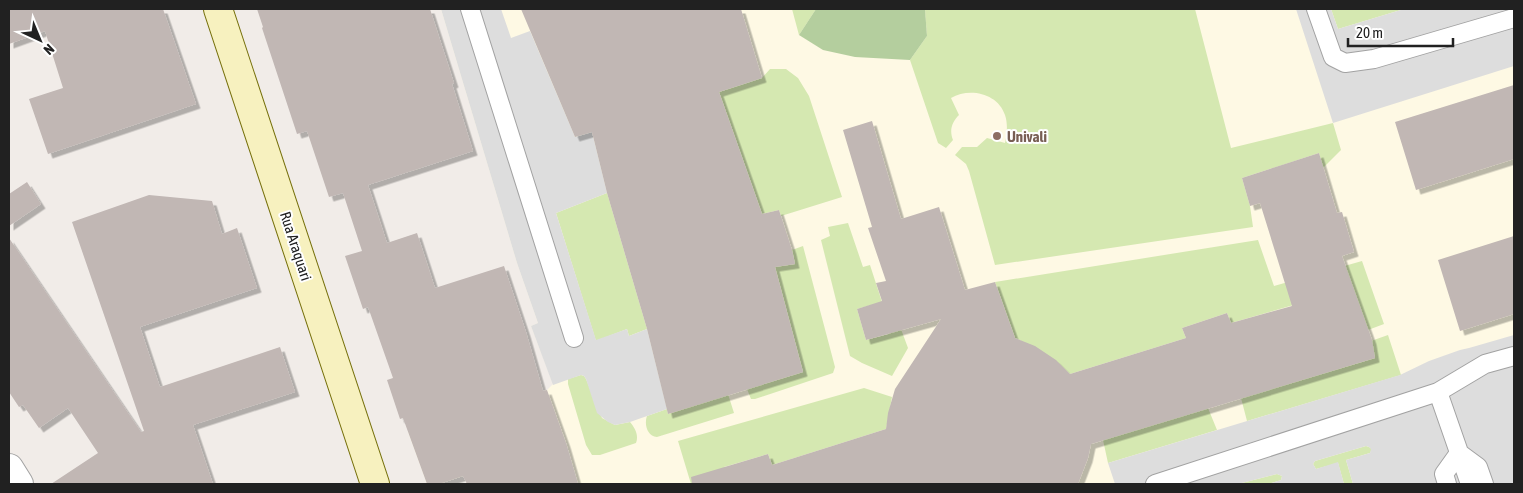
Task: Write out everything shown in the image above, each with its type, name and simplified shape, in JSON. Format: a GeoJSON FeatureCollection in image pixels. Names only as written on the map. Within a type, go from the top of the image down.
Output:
{"type":"FeatureCollection","features":[{"type":"Feature","properties":{"kind":"street","name":"Rua Araquari"},"geometry":{"type":"LineString","coordinates":[[218,9],[375,484]]}},
{"type":"Feature","properties":{"kind":"street"},"geometry":{"type":"LineString","coordinates":[[9,468],[19,484]]}},
{"type":"Feature","properties":{"kind":"lane"},"geometry":{"type":"LineString","coordinates":[[470,9],[574,338]]}},
{"type":"Feature","properties":{"kind":"lane"},"geometry":{"type":"LineString","coordinates":[[1316,9],[1333,57],[1345,63],[1374,59],[1514,18]]}},
{"type":"Feature","properties":{"kind":"lane"},"geometry":{"type":"LineString","coordinates":[[1155,484],[1438,392],[1485,364],[1514,356]]}},
{"type":"Feature","properties":{"kind":"lane"},"geometry":{"type":"LineString","coordinates":[[1438,392],[1470,484]]}},
{"type":"Feature","properties":{"kind":"lane"},"geometry":{"type":"LineString","coordinates":[[1447,484],[1444,474],[1459,453]]}},
{"type":"Feature","properties":{"kind":"lane"},"geometry":{"type":"LineString","coordinates":[[1459,453],[1478,467],[1484,484]]}},
{"type":"Feature","properties":{"kind":"shaded area","name":"Univali"},"geometry":{"type":"Polygon","coordinates":[[[441,9],[1514,9],[1514,484],[578,484],[566,443],[439,484],[427,484],[408,432],[547,390],[553,384],[531,326],[538,323],[517,263],[441,9]]]}},
{"type":"Feature","properties":{"kind":"shaded area"},"geometry":{"type":"Polygon","coordinates":[[[441,9],[501,9],[511,38],[530,31],[575,137],[592,132],[607,193],[556,213],[596,340],[627,329],[629,336],[647,329],[667,409],[630,422],[615,425],[597,413],[584,376],[581,375],[553,385],[531,326],[538,323],[517,263],[441,9]]]}},
{"type":"Feature","properties":{"kind":"shaded area"},"geometry":{"type":"Polygon","coordinates":[[[1296,9],[1331,9],[1338,29],[1404,9],[1514,9],[1514,66],[1333,123],[1296,9]]]}},
{"type":"Feature","properties":{"kind":"shaded area"},"geometry":{"type":"Polygon","coordinates":[[[1514,335],[1514,484],[1353,484],[1346,460],[1370,453],[1371,449],[1366,446],[1315,461],[1313,464],[1316,469],[1338,462],[1344,484],[1268,484],[1281,480],[1282,476],[1277,474],[1238,484],[1115,484],[1108,463],[1400,375],[1429,361],[1460,350],[1514,335]]]}},
{"type":"Feature","properties":{"kind":"green space"},"geometry":{"type":"Polygon","coordinates":[[[792,9],[816,9],[799,35],[792,9]]]}},
{"type":"Feature","properties":{"kind":"green space"},"geometry":{"type":"Polygon","coordinates":[[[816,9],[925,9],[927,36],[910,60],[855,57],[823,50],[799,35],[816,9]]]}},
{"type":"Feature","properties":{"kind":"green space"},"geometry":{"type":"Polygon","coordinates":[[[925,9],[1195,9],[1231,148],[1333,123],[1341,150],[1323,168],[1319,153],[1242,178],[1250,206],[1253,227],[995,265],[969,171],[966,164],[955,155],[962,147],[977,147],[987,138],[1005,143],[1006,118],[1001,108],[990,97],[974,93],[958,95],[951,98],[959,115],[952,126],[953,140],[946,148],[938,143],[910,60],[927,36],[925,9]]]}},
{"type":"Feature","properties":{"kind":"green space"},"geometry":{"type":"Polygon","coordinates":[[[1331,9],[1404,9],[1338,29],[1331,9]]]}},
{"type":"Feature","properties":{"kind":"green space"},"geometry":{"type":"Polygon","coordinates":[[[770,69],[786,69],[798,78],[809,96],[842,197],[781,216],[779,210],[762,214],[719,92],[762,78],[770,69]]]}},
{"type":"Feature","properties":{"kind":"green space"},"geometry":{"type":"Polygon","coordinates":[[[607,193],[647,329],[629,336],[627,329],[596,341],[556,213],[607,193]]]}},
{"type":"Feature","properties":{"kind":"green space"},"geometry":{"type":"Polygon","coordinates":[[[848,223],[863,267],[870,265],[882,302],[857,309],[866,340],[889,334],[895,313],[908,348],[892,376],[850,356],[821,240],[830,236],[828,227],[848,223]]]}},
{"type":"Feature","properties":{"kind":"green space"},"geometry":{"type":"Polygon","coordinates":[[[1258,240],[1274,286],[1362,261],[1384,324],[1368,330],[1353,288],[1231,323],[1227,313],[1182,328],[1186,338],[1070,374],[1044,353],[1015,338],[995,282],[1258,240]]]}},
{"type":"Feature","properties":{"kind":"green space"},"geometry":{"type":"Polygon","coordinates":[[[803,246],[835,367],[833,373],[751,399],[747,389],[803,372],[775,267],[795,264],[792,250],[803,246]]]}},
{"type":"Feature","properties":{"kind":"green space"},"geometry":{"type":"Polygon","coordinates":[[[1388,335],[1401,375],[1247,421],[1241,398],[1375,358],[1371,341],[1388,335]]]}},
{"type":"Feature","properties":{"kind":"green space"},"geometry":{"type":"Polygon","coordinates":[[[581,375],[586,379],[602,418],[615,425],[630,422],[636,432],[636,443],[600,455],[592,455],[586,445],[568,384],[568,379],[581,375]]]}},
{"type":"Feature","properties":{"kind":"green space"},"geometry":{"type":"Polygon","coordinates":[[[864,388],[892,397],[886,429],[772,465],[768,454],[724,467],[727,478],[708,484],[691,484],[678,441],[864,388]]]}},
{"type":"Feature","properties":{"kind":"green space"},"geometry":{"type":"Polygon","coordinates":[[[728,394],[734,413],[657,437],[647,429],[647,416],[667,409],[668,414],[728,394]]]}},
{"type":"Feature","properties":{"kind":"green space"},"geometry":{"type":"Polygon","coordinates":[[[1208,408],[1217,430],[1108,463],[1103,440],[1208,408]]]}},
{"type":"Feature","properties":{"kind":"green space"},"geometry":{"type":"Polygon","coordinates":[[[1366,446],[1372,449],[1370,453],[1346,460],[1353,484],[1344,484],[1338,463],[1316,469],[1313,464],[1315,461],[1366,446]]]}},
{"type":"Feature","properties":{"kind":"green space"},"geometry":{"type":"Polygon","coordinates":[[[1277,474],[1282,476],[1281,480],[1268,484],[1238,484],[1277,474]]]}},
{"type":"Feature","properties":{"kind":"building"},"geometry":{"type":"Polygon","coordinates":[[[9,9],[163,9],[196,104],[48,154],[29,99],[63,88],[45,31],[9,44],[9,9]]]}},
{"type":"Feature","properties":{"kind":"building"},"geometry":{"type":"Polygon","coordinates":[[[257,9],[430,9],[454,83],[452,84],[473,151],[368,185],[387,243],[417,233],[435,288],[504,266],[543,391],[547,390],[578,484],[467,484],[463,476],[439,484],[427,484],[403,418],[400,419],[387,380],[393,378],[368,307],[363,309],[345,256],[362,251],[343,193],[329,197],[307,131],[297,134],[257,9]]]}},
{"type":"Feature","properties":{"kind":"building"},"geometry":{"type":"Polygon","coordinates":[[[521,9],[741,9],[762,78],[719,92],[762,214],[779,210],[792,250],[795,264],[775,267],[803,372],[668,414],[647,329],[607,193],[592,132],[575,137],[521,9]]]}},
{"type":"Feature","properties":{"kind":"building"},"geometry":{"type":"Polygon","coordinates":[[[1514,85],[1514,159],[1416,190],[1395,122],[1514,85]]]}},
{"type":"Feature","properties":{"kind":"building"},"geometry":{"type":"Polygon","coordinates":[[[872,121],[901,219],[939,207],[965,290],[995,282],[1015,338],[1035,346],[1056,360],[1070,374],[1186,338],[1182,328],[1227,313],[1231,323],[1292,306],[1260,203],[1250,206],[1242,178],[1319,153],[1337,213],[1342,212],[1354,252],[1342,256],[1372,340],[1375,358],[1091,444],[1078,484],[692,484],[691,477],[768,454],[772,465],[886,429],[888,413],[895,389],[941,319],[866,340],[857,309],[882,301],[876,283],[886,281],[868,228],[872,227],[843,130],[872,121]]]}},
{"type":"Feature","properties":{"kind":"building"},"geometry":{"type":"Polygon","coordinates":[[[27,182],[41,204],[9,226],[9,194],[27,182]]]}},
{"type":"Feature","properties":{"kind":"building"},"geometry":{"type":"Polygon","coordinates":[[[149,195],[212,201],[222,234],[237,228],[257,288],[140,327],[160,387],[280,347],[295,392],[193,425],[213,484],[51,484],[98,453],[68,408],[39,428],[23,405],[19,407],[9,392],[9,238],[141,432],[144,431],[72,222],[149,195]]]}},
{"type":"Feature","properties":{"kind":"building"},"geometry":{"type":"Polygon","coordinates":[[[1514,236],[1514,314],[1460,331],[1438,260],[1514,236]]]}},
{"type":"Feature","properties":{"kind":"place","name":"Univali"},"geometry":{"type":"Point","coordinates":[997,136]}}]}
